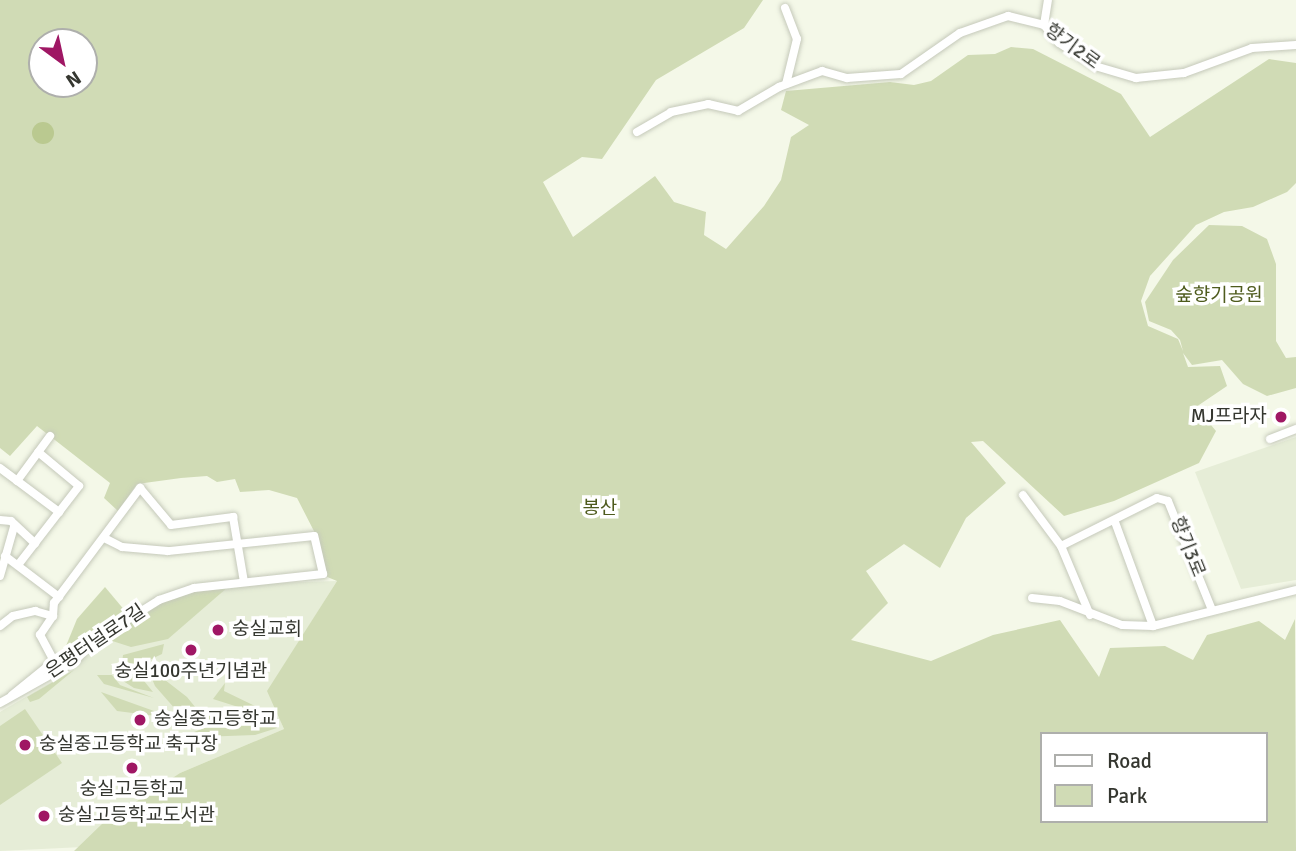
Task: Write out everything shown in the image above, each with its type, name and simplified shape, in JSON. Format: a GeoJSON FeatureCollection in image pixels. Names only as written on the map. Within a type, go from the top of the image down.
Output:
{"type":"FeatureCollection","features":[{"type":"Feature","properties":{"kind":"street"},"geometry":{"type":"LineString","coordinates":[[1044,25],[1048,0]]}},
{"type":"Feature","properties":{"kind":"street"},"geometry":{"type":"LineString","coordinates":[[637,132],[671,112],[708,104],[738,111],[786,84],[797,39],[792,16],[785,8]]}},
{"type":"Feature","properties":{"kind":"street","name":"향기2로"},"geometry":{"type":"LineString","coordinates":[[786,84],[822,71],[847,78],[901,74],[960,33],[1008,16],[1044,25],[1059,43],[1095,66],[1136,78],[1184,73],[1252,48],[1296,44]]}},
{"type":"Feature","properties":{"kind":"street"},"geometry":{"type":"LineString","coordinates":[[1270,439],[1296,429]]}},
{"type":"Feature","properties":{"kind":"street"},"geometry":{"type":"LineString","coordinates":[[16,481],[50,436]]}},
{"type":"Feature","properties":{"kind":"street"},"geometry":{"type":"LineString","coordinates":[[18,565],[79,486],[38,452]]}},
{"type":"Feature","properties":{"kind":"street"},"geometry":{"type":"LineString","coordinates":[[1,472],[59,512]]}},
{"type":"Feature","properties":{"kind":"street"},"geometry":{"type":"LineString","coordinates":[[11,696],[18,686],[54,661],[40,635],[52,616],[59,597],[106,540],[140,488],[171,525],[233,516],[244,582]]}},
{"type":"Feature","properties":{"kind":"street"},"geometry":{"type":"LineString","coordinates":[[1023,495],[1061,546],[1090,615]]}},
{"type":"Feature","properties":{"kind":"street","name":"향기3로"},"geometry":{"type":"LineString","coordinates":[[1061,546],[1115,522],[1157,498],[1168,501],[1212,610]]}},
{"type":"Feature","properties":{"kind":"street"},"geometry":{"type":"LineString","coordinates":[[0,520],[35,543]]}},
{"type":"Feature","properties":{"kind":"street"},"geometry":{"type":"LineString","coordinates":[[1115,522],[1153,626]]}},
{"type":"Feature","properties":{"kind":"street"},"geometry":{"type":"LineString","coordinates":[[0,576],[14,527]]}},
{"type":"Feature","properties":{"kind":"street","name":"은평터널로7길"},"geometry":{"type":"LineString","coordinates":[[0,703],[75,661],[92,642],[159,600],[194,588],[323,575],[314,536],[238,542]]}},
{"type":"Feature","properties":{"kind":"street"},"geometry":{"type":"LineString","coordinates":[[106,540],[148,551],[238,542]]}},
{"type":"Feature","properties":{"kind":"street"},"geometry":{"type":"LineString","coordinates":[[5,556],[59,597]]}},
{"type":"Feature","properties":{"kind":"street"},"geometry":{"type":"LineString","coordinates":[[1032,598],[1060,601],[1090,615],[1122,625],[1153,626],[1296,590]]}},
{"type":"Feature","properties":{"kind":"street"},"geometry":{"type":"LineString","coordinates":[[0,626],[13,616],[35,611],[52,616]]}},
{"type":"Feature","properties":{"kind":"shaded area"},"geometry":{"type":"Polygon","coordinates":[[[39,122],[47,122],[54,129],[54,137],[47,144],[39,144],[32,137],[32,129],[39,122]]]}},
{"type":"Feature","properties":{"kind":"shaded area"},"geometry":{"type":"Polygon","coordinates":[[[1296,437],[1296,580],[1241,589],[1195,472],[1296,437]]]}},
{"type":"Feature","properties":{"kind":"shaded area","name":"숭실중고등학교"},"geometry":{"type":"Polygon","coordinates":[[[337,581],[268,691],[284,729],[180,773],[103,823],[83,847],[0,851],[0,712],[72,670],[101,641],[143,615],[238,584],[337,581]]]}},
{"type":"Feature","properties":{"kind":"green space","name":"봉산"},"geometry":{"type":"Polygon","coordinates":[[[0,0],[763,0],[744,28],[656,80],[602,159],[582,157],[543,182],[573,237],[655,176],[674,202],[706,212],[704,235],[726,249],[764,206],[781,180],[791,137],[809,125],[781,110],[786,91],[890,82],[914,85],[931,81],[968,55],[995,54],[1011,47],[1033,49],[1121,94],[1150,137],[1269,59],[1296,63],[1296,183],[1287,192],[1253,207],[1224,212],[1196,225],[1150,276],[1141,301],[1148,326],[1178,339],[1183,351],[1180,340],[1171,330],[1149,321],[1145,302],[1173,260],[1209,225],[1242,226],[1267,239],[1276,264],[1276,341],[1286,358],[1296,357],[1296,388],[1267,396],[1243,384],[1222,360],[1192,365],[1183,353],[1188,367],[1220,366],[1227,386],[1196,407],[1216,431],[1199,463],[1114,501],[1064,516],[983,441],[971,442],[1006,483],[966,518],[940,568],[904,544],[866,571],[888,603],[851,640],[931,661],[993,635],[1060,620],[1099,677],[1110,648],[1165,646],[1193,660],[1207,635],[1259,621],[1285,640],[1295,619],[1296,851],[74,851],[103,823],[180,773],[284,729],[267,691],[337,581],[325,576],[317,537],[297,498],[269,490],[240,492],[235,479],[217,482],[207,476],[137,484],[118,511],[104,498],[110,483],[37,426],[10,456],[0,448],[0,0]]]}},
{"type":"Feature","properties":{"kind":"green space"},"geometry":{"type":"Polygon","coordinates":[[[105,587],[126,612],[57,668],[77,619],[105,587]]]}},
{"type":"Feature","properties":{"kind":"green space"},"geometry":{"type":"Polygon","coordinates":[[[228,587],[168,639],[131,647],[103,638],[159,603],[196,589],[228,587]]]}},
{"type":"Feature","properties":{"kind":"green space"},"geometry":{"type":"Polygon","coordinates":[[[164,644],[162,654],[143,663],[140,676],[153,692],[134,688],[120,679],[123,655],[164,644]]]}},
{"type":"Feature","properties":{"kind":"green space"},"geometry":{"type":"Polygon","coordinates":[[[158,661],[165,664],[156,673],[187,697],[204,718],[202,722],[190,726],[155,686],[150,674],[158,661]]]}},
{"type":"Feature","properties":{"kind":"green space"},"geometry":{"type":"Polygon","coordinates":[[[74,670],[39,699],[30,702],[27,697],[74,670]]]}},
{"type":"Feature","properties":{"kind":"green space"},"geometry":{"type":"Polygon","coordinates":[[[97,675],[112,675],[120,685],[154,698],[104,684],[97,675]]]}},
{"type":"Feature","properties":{"kind":"green space"},"geometry":{"type":"Polygon","coordinates":[[[225,683],[224,691],[255,706],[254,712],[213,699],[225,683]]]}},
{"type":"Feature","properties":{"kind":"green space"},"geometry":{"type":"Polygon","coordinates":[[[101,692],[154,711],[156,716],[117,711],[101,692]]]}},
{"type":"Feature","properties":{"kind":"green space"},"geometry":{"type":"Polygon","coordinates":[[[203,708],[230,718],[274,723],[277,728],[255,735],[200,737],[194,732],[207,727],[209,718],[203,708]]]}},
{"type":"Feature","properties":{"kind":"green space","name":"숭실중고등학교 축구장"},"geometry":{"type":"Polygon","coordinates":[[[25,709],[62,763],[0,805],[0,726],[25,709]]]}},
{"type":"Feature","properties":{"kind":"place","name":"MJ프라자"},"geometry":{"type":"Point","coordinates":[1281,417]}},
{"type":"Feature","properties":{"kind":"place","name":"숭실교회"},"geometry":{"type":"Point","coordinates":[218,630]}},
{"type":"Feature","properties":{"kind":"place","name":"숭실100주년기념관"},"geometry":{"type":"Point","coordinates":[191,650]}},
{"type":"Feature","properties":{"kind":"place","name":"숭실중고등학교"},"geometry":{"type":"Point","coordinates":[140,720]}},
{"type":"Feature","properties":{"kind":"place","name":"숭실중고등학교 축구장"},"geometry":{"type":"Point","coordinates":[25,745]}},
{"type":"Feature","properties":{"kind":"place","name":"숭실고등학교"},"geometry":{"type":"Point","coordinates":[132,768]}},
{"type":"Feature","properties":{"kind":"place","name":"숭실고등학교도서관"},"geometry":{"type":"Point","coordinates":[44,816]}},
{"type":"Feature","properties":{"kind":"park label","name":"숲향기공원"},"geometry":{"type":"Point","coordinates":[1219,296]}}]}
